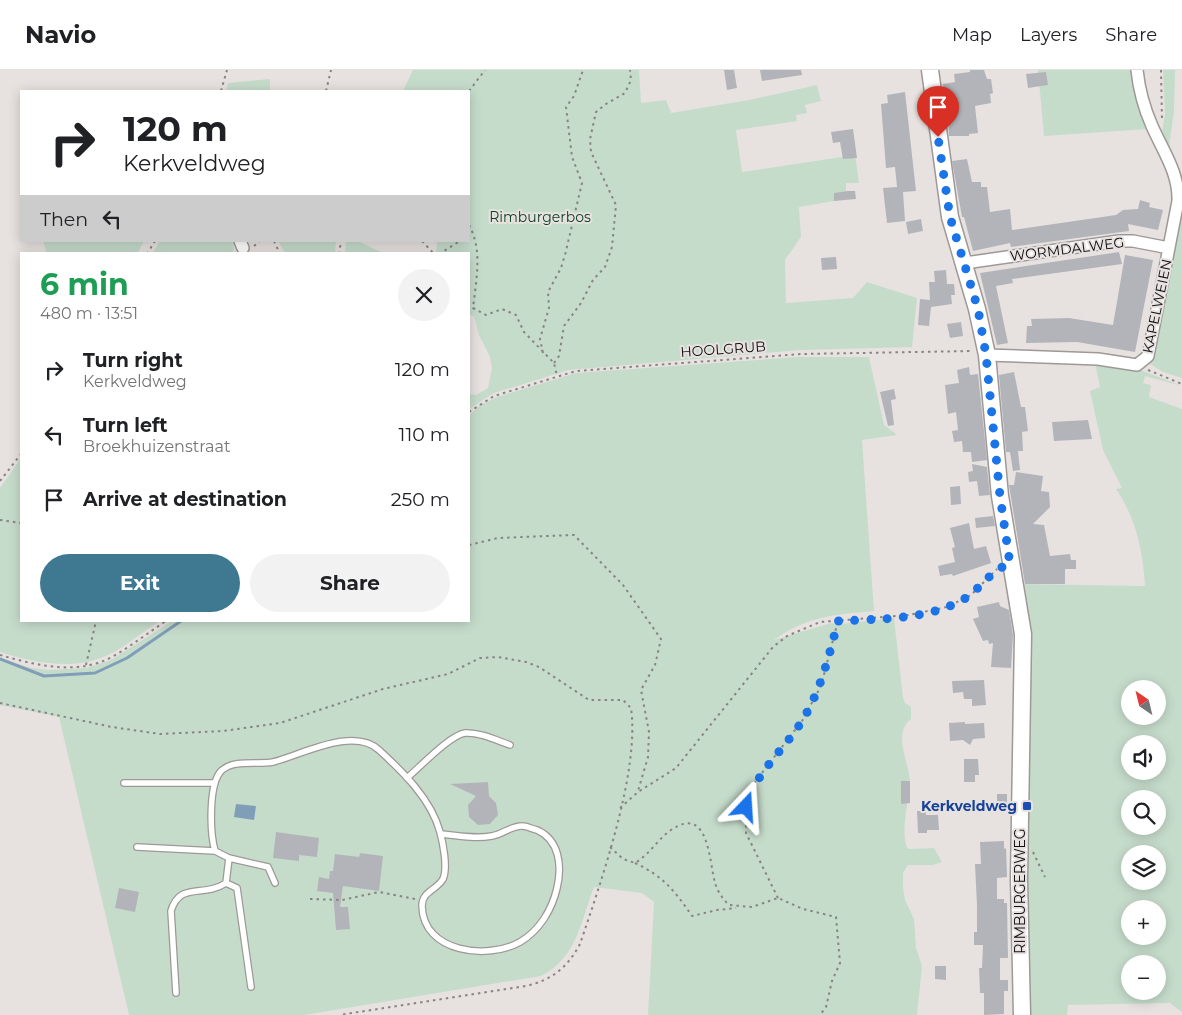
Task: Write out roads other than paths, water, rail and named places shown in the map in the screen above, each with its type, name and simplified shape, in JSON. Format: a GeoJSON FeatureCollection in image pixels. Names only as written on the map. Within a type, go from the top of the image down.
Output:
{"type":"FeatureCollection","features":[{"type":"Feature","properties":{"kind":"street","name":"RIMBURGERWEG"},"geometry":{"type":"LineString","coordinates":[[930,70],[950,217],[965,263],[986,355],[1000,496],[1024,647],[1019,879],[1022,1015]]}},
{"type":"Feature","properties":{"kind":"street","name":"KAPELWEIEN"},"geometry":{"type":"LineString","coordinates":[[986,355],[1098,359],[1134,365],[1140,364],[1148,356],[1178,201],[1178,188],[1173,168],[1156,135],[1140,92],[1137,70]]}},
{"type":"Feature","properties":{"kind":"street","name":"WORMDALWEG"},"geometry":{"type":"LineString","coordinates":[[965,263],[1119,241],[1133,241],[1169,248]]}},
{"type":"Feature","properties":{"kind":"lane"},"geometry":{"type":"LineString","coordinates":[[407,778],[452,740],[464,733],[477,734],[510,745]]}},
{"type":"Feature","properties":{"kind":"lane"},"geometry":{"type":"LineString","coordinates":[[215,851],[211,837],[215,783],[222,770],[235,765],[272,762],[335,743],[359,741],[376,748],[407,778],[429,806],[441,834],[443,879],[422,900],[425,920],[438,939],[450,946],[466,951],[484,952],[503,950],[520,942],[540,924],[554,902],[559,865],[555,846],[548,836],[525,826],[513,827],[493,836],[441,834]]}},
{"type":"Feature","properties":{"kind":"lane"},"geometry":{"type":"LineString","coordinates":[[124,783],[215,783]]}},
{"type":"Feature","properties":{"kind":"lane"},"geometry":{"type":"LineString","coordinates":[[137,847],[215,851],[228,858],[268,867],[275,883]]}},
{"type":"Feature","properties":{"kind":"lane"},"geometry":{"type":"LineString","coordinates":[[226,883],[228,858]]}},
{"type":"Feature","properties":{"kind":"lane"},"geometry":{"type":"LineString","coordinates":[[226,883],[237,888],[251,987]]}},
{"type":"Feature","properties":{"kind":"lane"},"geometry":{"type":"LineString","coordinates":[[176,993],[171,911],[174,899],[183,893],[218,888],[226,883]]}},
{"type":"Feature","properties":{"kind":"water"},"geometry":{"type":"Polygon","coordinates":[[[236,804],[256,806],[254,820],[234,817],[236,804]]]}},
{"type":"Feature","properties":{"kind":"waterway"},"geometry":{"type":"LineString","coordinates":[[0,659],[44,676],[95,673],[127,658],[180,622]]}},
{"type":"Feature","properties":{"kind":"place","name":"Kerkveldweg"},"geometry":{"type":"Point","coordinates":[1027,806]}},
{"type":"Feature","properties":{"kind":"park label","name":"Rimburgerbos"},"geometry":{"type":"Point","coordinates":[540,217]}}]}
